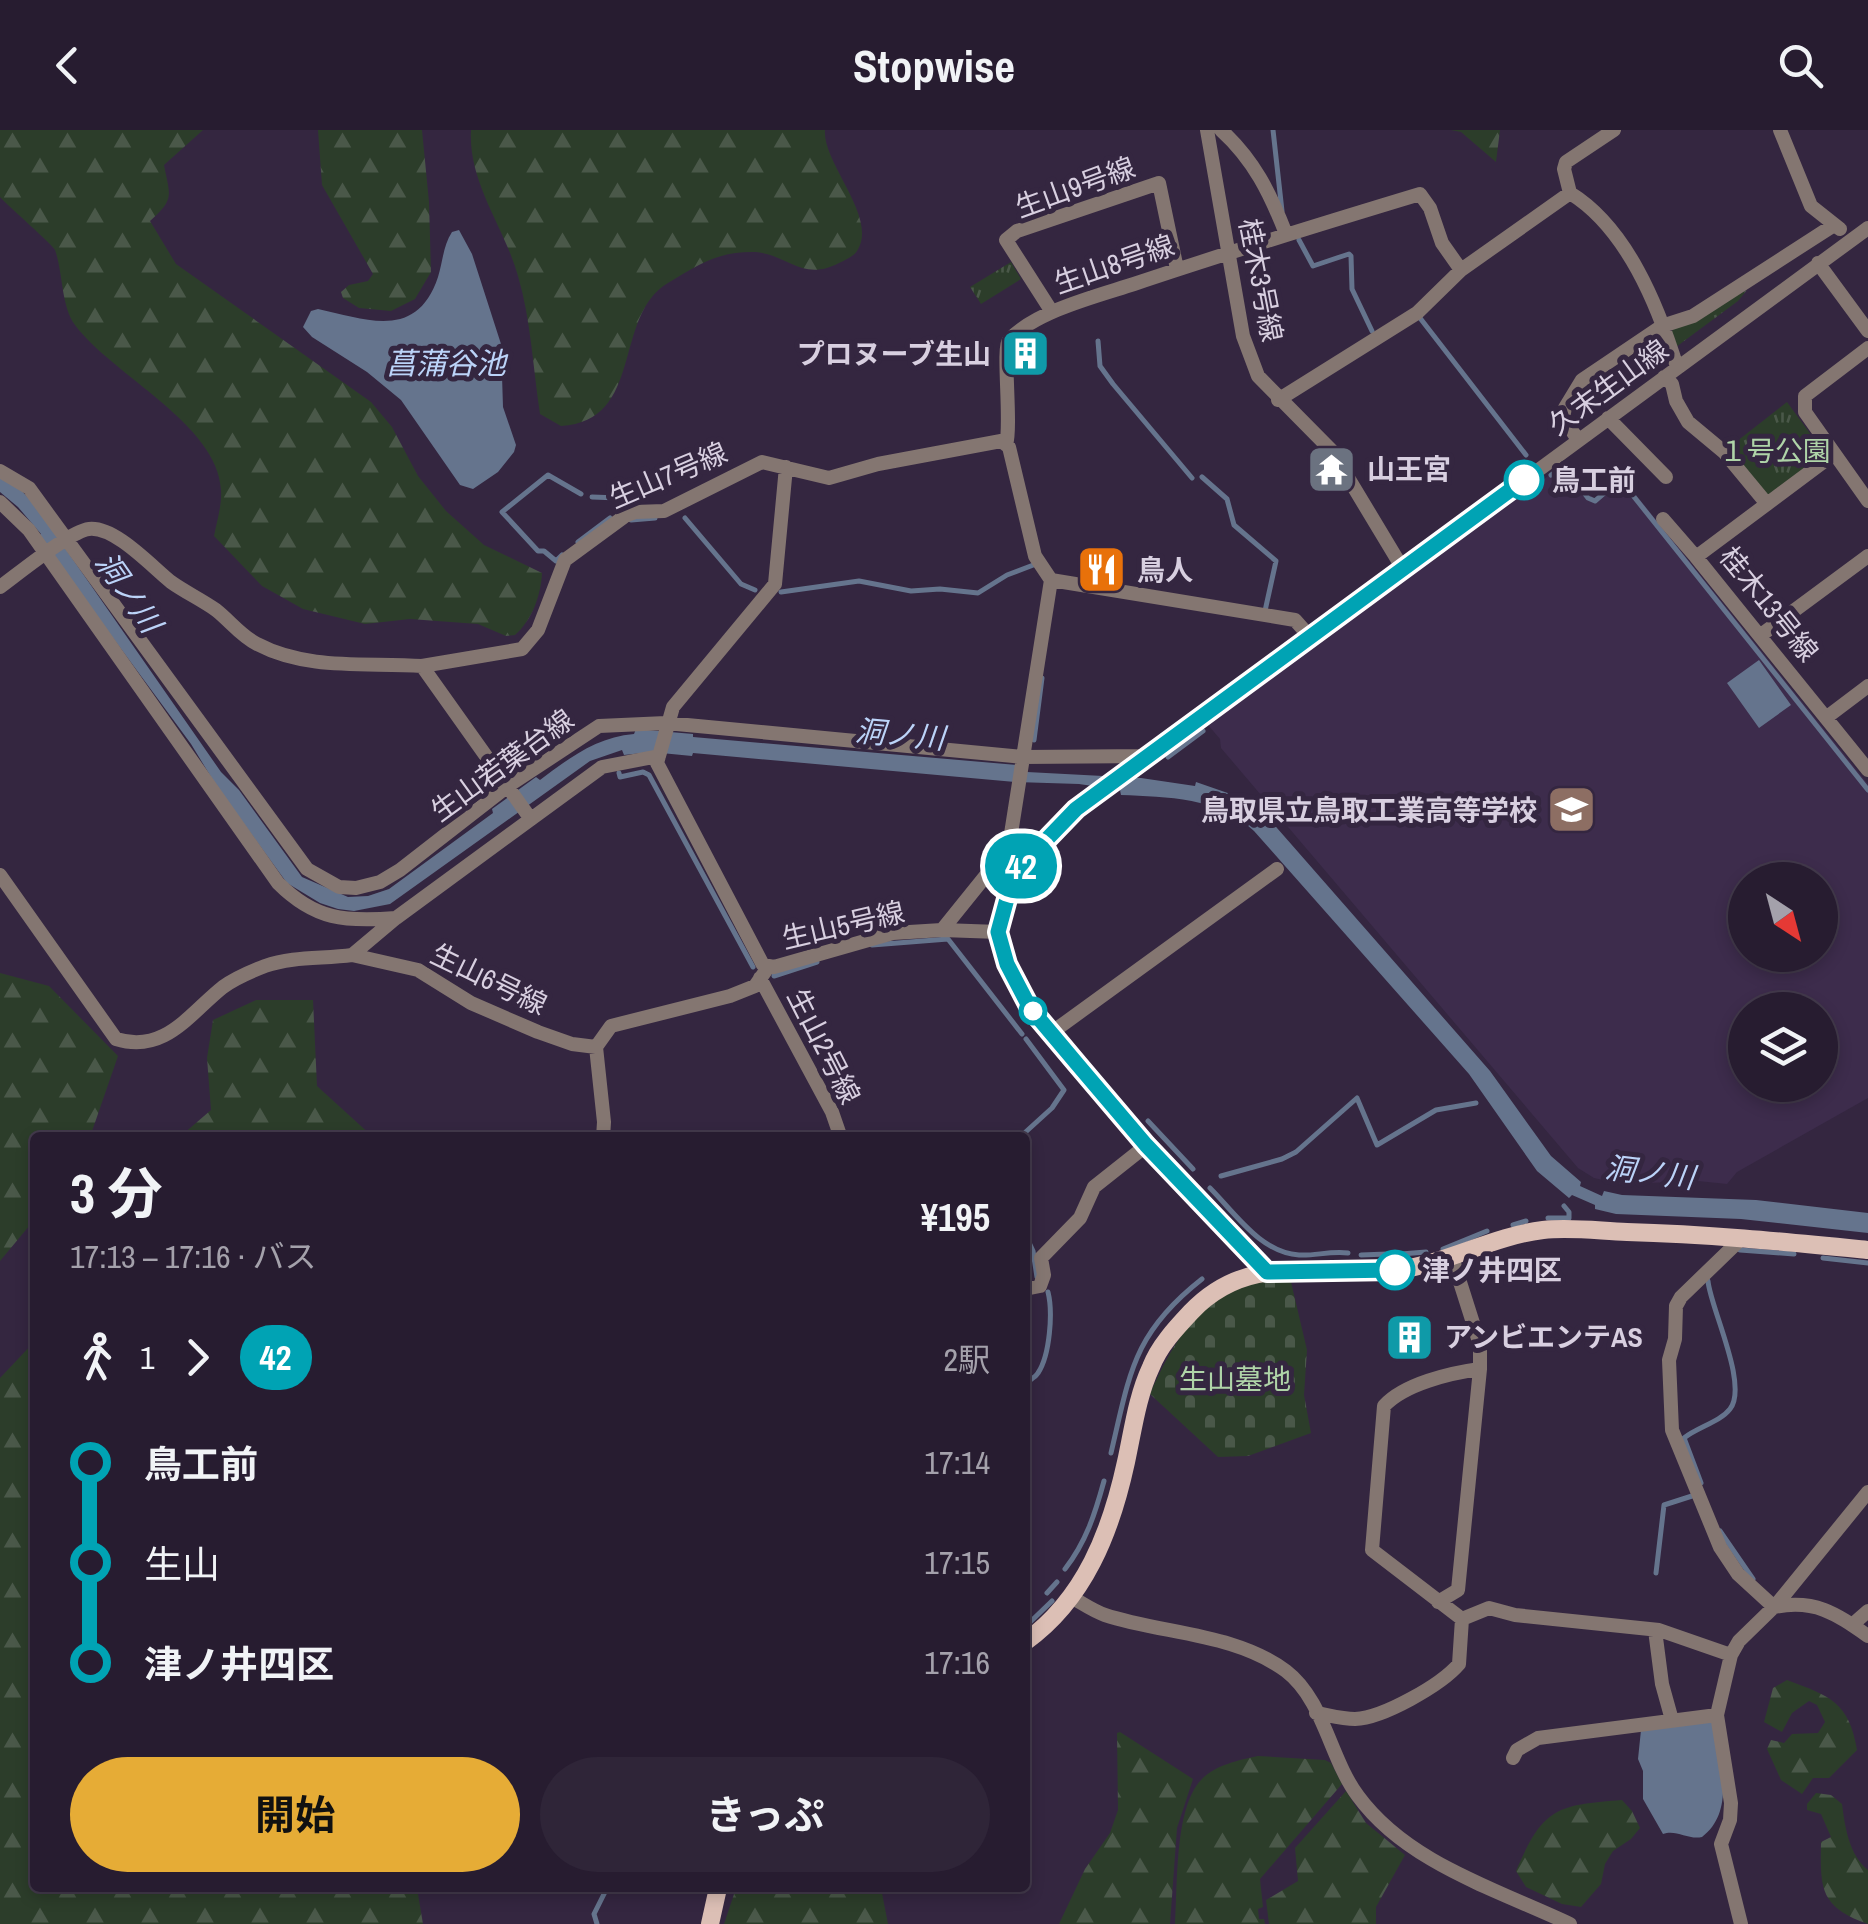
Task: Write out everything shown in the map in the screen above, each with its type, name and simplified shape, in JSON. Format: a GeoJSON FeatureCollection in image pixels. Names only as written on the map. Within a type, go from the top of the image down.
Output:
{"type":"FeatureCollection","features":[{"type":"Feature","properties":{"kind":"main road"},"geometry":{"type":"LineString","coordinates":[[1030,1638],[1050,1623],[1071,1597],[1110,1526],[1138,1402],[1152,1364],[1174,1329],[1210,1295],[1241,1277],[1267,1272],[1395,1270],[1452,1258],[1541,1230],[1572,1228],[1868,1250]]}},
{"type":"Feature","properties":{"kind":"main road"},"geometry":{"type":"LineString","coordinates":[[710,1924],[717,1892]]}},
{"type":"Feature","properties":{"kind":"street","name":"桂木3号線"},"geometry":{"type":"LineString","coordinates":[[1207,130],[1243,336],[1258,376],[1341,464],[1403,569]]}},
{"type":"Feature","properties":{"kind":"street"},"geometry":{"type":"LineString","coordinates":[[1221,130],[1243,150],[1258,172],[1286,234]]}},
{"type":"Feature","properties":{"kind":"street"},"geometry":{"type":"LineString","coordinates":[[1614,130],[1566,162],[1570,193],[1582,200],[1632,256],[1662,326],[1676,402],[1688,422],[1724,452],[1767,504]]}},
{"type":"Feature","properties":{"kind":"street"},"geometry":{"type":"LineString","coordinates":[[1780,130],[1811,206],[1852,239]]}},
{"type":"Feature","properties":{"kind":"street","name":"生山9号線"},"geometry":{"type":"LineString","coordinates":[[1052,312],[1006,240],[1018,231],[1159,183],[1177,269]]}},
{"type":"Feature","properties":{"kind":"street"},"geometry":{"type":"LineString","coordinates":[[1278,400],[1417,313],[1461,270],[1570,193]]}},
{"type":"Feature","properties":{"kind":"street","name":"生山8号線"},"geometry":{"type":"LineString","coordinates":[[1006,445],[1010,433],[1004,350],[1007,341],[1052,312],[1229,252],[1420,194],[1430,208],[1442,243],[1461,270]]}},
{"type":"Feature","properties":{"kind":"street"},"geometry":{"type":"LineString","coordinates":[[1578,440],[1563,418],[1582,380],[1662,326],[1693,316],[1834,224]]}},
{"type":"Feature","properties":{"kind":"street","name":"久末生山線"},"geometry":{"type":"LineString","coordinates":[[998,932],[1021,866],[1076,809],[1868,228]]}},
{"type":"Feature","properties":{"kind":"street"},"geometry":{"type":"LineString","coordinates":[[1818,263],[1868,332]]}},
{"type":"Feature","properties":{"kind":"street"},"geometry":{"type":"LineString","coordinates":[[1868,348],[1805,396],[1804,412],[1868,501]]}},
{"type":"Feature","properties":{"kind":"street"},"geometry":{"type":"LineString","coordinates":[[1608,418],[1666,477]]}},
{"type":"Feature","properties":{"kind":"street","name":"生山7号線"},"geometry":{"type":"LineString","coordinates":[[422,666],[522,649],[538,630],[564,560],[625,516],[664,511],[762,462],[829,478],[878,464],[1000,442],[1006,445]]}},
{"type":"Feature","properties":{"kind":"street"},"geometry":{"type":"LineString","coordinates":[[1006,445],[1035,556],[1051,580],[1295,620],[1311,638]]}},
{"type":"Feature","properties":{"kind":"street","name":"桂木13号線"},"geometry":{"type":"LineString","coordinates":[[1834,454],[1696,557],[1868,770]]}},
{"type":"Feature","properties":{"kind":"street"},"geometry":{"type":"LineString","coordinates":[[352,955],[396,918],[602,767],[659,756],[673,707],[775,584],[786,468]]}},
{"type":"Feature","properties":{"kind":"street"},"geometry":{"type":"LineString","coordinates":[[0,471],[29,488],[67,540]]}},
{"type":"Feature","properties":{"kind":"street"},"geometry":{"type":"LineString","coordinates":[[0,502],[29,530],[278,884],[297,902],[325,916],[366,921],[396,918]]}},
{"type":"Feature","properties":{"kind":"street"},"geometry":{"type":"LineString","coordinates":[[1663,520],[1696,557]]}},
{"type":"Feature","properties":{"kind":"street"},"geometry":{"type":"LineString","coordinates":[[0,587],[85,529],[97,529],[117,538],[260,646],[295,658],[331,663],[422,666],[530,818]]}},
{"type":"Feature","properties":{"kind":"street","name":"生山若葉台線"},"geometry":{"type":"LineString","coordinates":[[67,540],[294,853],[307,869],[339,887],[356,888],[380,882],[400,870],[508,786],[599,726],[666,724],[1023,757],[1150,756]]}},
{"type":"Feature","properties":{"kind":"street"},"geometry":{"type":"LineString","coordinates":[[1761,635],[1868,556]]}},
{"type":"Feature","properties":{"kind":"street","name":"生山5号線"},"geometry":{"type":"LineString","coordinates":[[659,756],[657,763],[666,785],[764,965],[764,972],[893,933],[942,930],[1010,840],[1051,580]]}},
{"type":"Feature","properties":{"kind":"street"},"geometry":{"type":"LineString","coordinates":[[1827,717],[1868,686]]}},
{"type":"Feature","properties":{"kind":"street"},"geometry":{"type":"LineString","coordinates":[[1051,1034],[1277,869]]}},
{"type":"Feature","properties":{"kind":"street","name":"生山6号線"},"geometry":{"type":"LineString","coordinates":[[0,875],[116,1039],[131,1043],[165,1036],[226,985],[266,966],[304,958],[352,955],[418,970],[504,1018],[572,1044],[596,1047]]}},
{"type":"Feature","properties":{"kind":"street"},"geometry":{"type":"LineString","coordinates":[[942,930],[998,932],[1007,964],[1030,1008],[1146,1145],[1267,1272]]}},
{"type":"Feature","properties":{"kind":"street"},"geometry":{"type":"LineString","coordinates":[[603,1130],[596,1047],[611,1026],[730,996],[755,986],[764,972]]}},
{"type":"Feature","properties":{"kind":"street","name":"生山2号線"},"geometry":{"type":"LineString","coordinates":[[764,972],[838,1132]]}},
{"type":"Feature","properties":{"kind":"street"},"geometry":{"type":"LineString","coordinates":[[1030,1287],[1040,1286],[1044,1275],[1041,1258],[1080,1218],[1094,1187],[1146,1145]]}},
{"type":"Feature","properties":{"kind":"street"},"geometry":{"type":"LineString","coordinates":[[1742,1238],[1676,1306],[1669,1360],[1672,1430],[1720,1547],[1738,1574],[1774,1608]]}},
{"type":"Feature","properties":{"kind":"street"},"geometry":{"type":"LineString","coordinates":[[1438,1602],[1458,1590],[1480,1369],[1480,1345],[1452,1258]]}},
{"type":"Feature","properties":{"kind":"street"},"geometry":{"type":"LineString","coordinates":[[1462,1620],[1372,1550],[1384,1406],[1396,1394],[1480,1369]]}},
{"type":"Feature","properties":{"kind":"street"},"geometry":{"type":"LineString","coordinates":[[1741,1924],[1722,1844],[1731,1803],[1716,1715],[1730,1655],[1774,1608],[1868,1492]]}},
{"type":"Feature","properties":{"kind":"street"},"geometry":{"type":"LineString","coordinates":[[1071,1597],[1103,1614],[1231,1646],[1272,1662],[1290,1674],[1316,1714],[1356,1794],[1392,1835],[1436,1862],[1570,1924]]}},
{"type":"Feature","properties":{"kind":"street"},"geometry":{"type":"LineString","coordinates":[[1774,1608],[1796,1603],[1810,1605],[1868,1636]]}},
{"type":"Feature","properties":{"kind":"street"},"geometry":{"type":"LineString","coordinates":[[1462,1620],[1489,1608],[1515,1615],[1655,1630],[1730,1655]]}},
{"type":"Feature","properties":{"kind":"street"},"geometry":{"type":"LineString","coordinates":[[1852,1625],[1868,1611]]}},
{"type":"Feature","properties":{"kind":"street"},"geometry":{"type":"LineString","coordinates":[[1316,1714],[1355,1719],[1374,1716],[1453,1678],[1459,1664],[1462,1620]]}},
{"type":"Feature","properties":{"kind":"street"},"geometry":{"type":"LineString","coordinates":[[1655,1630],[1662,1684],[1672,1720]]}},
{"type":"Feature","properties":{"kind":"street"},"geometry":{"type":"LineString","coordinates":[[1513,1758],[1518,1750],[1538,1738],[1716,1715]]}},
{"type":"Feature","properties":{"kind":"shaded area","name":"鳥取県立鳥取工業高等学校"},"geometry":{"type":"Polygon","coordinates":[[[1559,468],[1567,468],[1594,499],[1617,480],[1625,481],[1868,784],[1868,1098],[1737,1172],[1727,1184],[1621,1184],[1594,1178],[1578,1168],[1221,748],[1220,739],[1208,725],[1559,468]]]}},
{"type":"Feature","properties":{"kind":"green space"},"geometry":{"type":"Polygon","coordinates":[[[0,130],[203,130],[164,165],[169,196],[150,221],[176,264],[371,402],[392,427],[418,476],[446,511],[484,545],[542,573],[534,607],[521,629],[506,636],[478,624],[410,619],[365,624],[303,609],[262,586],[214,536],[221,490],[215,466],[202,443],[75,325],[67,308],[55,250],[0,197],[0,130]]]}},
{"type":"Feature","properties":{"kind":"green space"},"geometry":{"type":"Polygon","coordinates":[[[318,130],[422,130],[431,272],[415,299],[391,311],[359,308],[343,298],[341,292],[349,285],[368,281],[373,274],[322,185],[318,130]]]}},
{"type":"Feature","properties":{"kind":"green space"},"geometry":{"type":"Polygon","coordinates":[[[471,130],[825,130],[832,158],[856,207],[862,238],[853,255],[826,268],[804,268],[764,253],[728,254],[668,283],[651,298],[639,319],[617,387],[605,406],[587,420],[561,426],[540,414],[522,293],[475,168],[471,130]]]}},
{"type":"Feature","properties":{"kind":"green space"},"geometry":{"type":"Polygon","coordinates":[[[1451,130],[1500,130],[1496,162],[1461,132],[1451,130]]]}},
{"type":"Feature","properties":{"kind":"green space"},"geometry":{"type":"Polygon","coordinates":[[[1011,262],[1021,279],[981,304],[970,287],[1011,262]]]}},
{"type":"Feature","properties":{"kind":"green space"},"geometry":{"type":"Polygon","coordinates":[[[1747,290],[1676,347],[1671,333],[1674,327],[1747,290]]]}},
{"type":"Feature","properties":{"kind":"green space","name":"１号公園"},"geometry":{"type":"Polygon","coordinates":[[[1787,402],[1820,447],[1819,458],[1765,497],[1727,449],[1787,402]]]}},
{"type":"Feature","properties":{"kind":"green space"},"geometry":{"type":"Polygon","coordinates":[[[0,973],[49,986],[118,1056],[92,1132],[30,1132],[30,1225],[0,1261],[0,973]]]}},
{"type":"Feature","properties":{"kind":"green space"},"geometry":{"type":"Polygon","coordinates":[[[256,1000],[313,1000],[317,1086],[368,1132],[185,1132],[211,1110],[207,1058],[213,1020],[256,1000]]]}},
{"type":"Feature","properties":{"kind":"green space","name":"生山墓地"},"geometry":{"type":"Polygon","coordinates":[[[1280,1276],[1291,1282],[1307,1350],[1304,1395],[1311,1433],[1248,1456],[1218,1457],[1150,1394],[1173,1349],[1198,1315],[1232,1291],[1280,1276]]]}},
{"type":"Feature","properties":{"kind":"green space"},"geometry":{"type":"Polygon","coordinates":[[[30,1346],[30,1892],[418,1892],[423,1924],[0,1924],[0,1378],[30,1346]]]}},
{"type":"Feature","properties":{"kind":"green space"},"geometry":{"type":"Polygon","coordinates":[[[1787,1680],[1826,1697],[1843,1711],[1857,1750],[1829,1778],[1813,1778],[1802,1794],[1781,1780],[1767,1749],[1771,1740],[1784,1743],[1792,1734],[1818,1733],[1825,1722],[1817,1705],[1809,1701],[1792,1713],[1782,1732],[1764,1722],[1773,1688],[1787,1680]]]}},
{"type":"Feature","properties":{"kind":"green space"},"geometry":{"type":"Polygon","coordinates":[[[1120,1732],[1193,1779],[1177,1828],[1170,1924],[1059,1924],[1085,1869],[1110,1833],[1118,1810],[1120,1732]]]}},
{"type":"Feature","properties":{"kind":"green space"},"geometry":{"type":"Polygon","coordinates":[[[1258,1756],[1325,1760],[1331,1763],[1342,1784],[1260,1879],[1263,1907],[1258,1909],[1259,1919],[1264,1919],[1265,1924],[1175,1924],[1179,1849],[1192,1793],[1213,1770],[1258,1756]]]}},
{"type":"Feature","properties":{"kind":"green space"},"geometry":{"type":"Polygon","coordinates":[[[1346,1791],[1366,1823],[1405,1855],[1376,1907],[1376,1924],[1269,1924],[1266,1900],[1298,1881],[1295,1848],[1346,1791]]]}},
{"type":"Feature","properties":{"kind":"green space"},"geometry":{"type":"Polygon","coordinates":[[[1816,1793],[1831,1795],[1842,1804],[1852,1849],[1868,1870],[1868,1924],[1840,1911],[1826,1894],[1821,1842],[1831,1837],[1821,1814],[1807,1810],[1816,1793]]]}},
{"type":"Feature","properties":{"kind":"green space"},"geometry":{"type":"Polygon","coordinates":[[[1622,1800],[1640,1828],[1613,1851],[1605,1864],[1601,1884],[1581,1907],[1562,1904],[1526,1887],[1516,1871],[1544,1822],[1581,1804],[1622,1800]]]}},
{"type":"Feature","properties":{"kind":"green space"},"geometry":{"type":"Polygon","coordinates":[[[735,1892],[882,1892],[888,1924],[724,1924],[735,1892]]]}},
{"type":"Feature","properties":{"kind":"water","name":"菖蒲谷池"},"geometry":{"type":"Polygon","coordinates":[[[459,230],[472,254],[501,344],[503,407],[516,445],[498,472],[473,489],[460,485],[401,400],[303,327],[311,311],[318,309],[389,321],[417,310],[429,297],[438,277],[449,237],[459,230]]]}},
{"type":"Feature","properties":{"kind":"water"},"geometry":{"type":"Polygon","coordinates":[[[0,476],[35,505],[221,772],[239,790],[302,877],[348,897],[389,889],[536,777],[540,780],[584,750],[608,739],[634,734],[636,729],[1017,765],[1027,772],[1141,778],[1195,786],[1196,782],[1245,799],[1263,812],[1490,1071],[1551,1156],[1581,1182],[1580,1186],[1602,1196],[1604,1191],[1756,1200],[1868,1213],[1868,1233],[1741,1219],[1616,1214],[1595,1209],[1595,1205],[1572,1195],[1569,1198],[1537,1171],[1469,1074],[1254,831],[1225,811],[1192,801],[1121,795],[1120,790],[1079,784],[1015,782],[693,753],[624,755],[622,750],[590,761],[390,904],[354,911],[320,903],[287,883],[219,790],[191,744],[38,536],[41,534],[0,492],[0,476]]]}},
{"type":"Feature","properties":{"kind":"water"},"geometry":{"type":"Polygon","coordinates":[[[1759,660],[1791,705],[1759,728],[1727,683],[1759,660]]]}},
{"type":"Feature","properties":{"kind":"water"},"geometry":{"type":"Polygon","coordinates":[[[1715,1720],[1723,1783],[1719,1813],[1702,1837],[1663,1834],[1643,1799],[1643,1771],[1638,1759],[1641,1730],[1715,1720]]]}},
{"type":"Feature","properties":{"kind":"waterway"},"geometry":{"type":"LineString","coordinates":[[1273,130],[1282,211]]}},
{"type":"Feature","properties":{"kind":"waterway"},"geometry":{"type":"LineString","coordinates":[[1299,240],[1313,266],[1351,256],[1352,289],[1372,331]]}},
{"type":"Feature","properties":{"kind":"waterway"},"geometry":{"type":"LineString","coordinates":[[1420,318],[1526,455]]}},
{"type":"Feature","properties":{"kind":"waterway"},"geometry":{"type":"LineString","coordinates":[[1098,341],[1100,366],[1192,478]]}},
{"type":"Feature","properties":{"kind":"waterway"},"geometry":{"type":"LineString","coordinates":[[1551,475],[1560,469],[1567,470],[1588,498],[1595,501],[1617,482],[1623,483],[1868,790]]}},
{"type":"Feature","properties":{"kind":"waterway"},"geometry":{"type":"LineString","coordinates":[[502,512],[548,475],[581,494]]}},
{"type":"Feature","properties":{"kind":"waterway"},"geometry":{"type":"LineString","coordinates":[[1202,477],[1227,499],[1234,525],[1276,561],[1265,611]]}},
{"type":"Feature","properties":{"kind":"waterway"},"geometry":{"type":"LineString","coordinates":[[592,497],[619,498],[635,507]]}},
{"type":"Feature","properties":{"kind":"waterway"},"geometry":{"type":"LineString","coordinates":[[502,512],[538,551],[556,561],[562,555]]}},
{"type":"Feature","properties":{"kind":"waterway"},"geometry":{"type":"LineString","coordinates":[[578,542],[610,518]]}},
{"type":"Feature","properties":{"kind":"waterway"},"geometry":{"type":"LineString","coordinates":[[631,520],[655,518]]}},
{"type":"Feature","properties":{"kind":"waterway"},"geometry":{"type":"LineString","coordinates":[[685,518],[741,584],[755,590]]}},
{"type":"Feature","properties":{"kind":"waterway"},"geometry":{"type":"LineString","coordinates":[[781,592],[859,581],[911,591],[978,593],[1007,575],[1036,564]]}},
{"type":"Feature","properties":{"kind":"waterway"},"geometry":{"type":"LineString","coordinates":[[1034,740],[1042,678]]}},
{"type":"Feature","properties":{"kind":"waterway"},"geometry":{"type":"LineString","coordinates":[[1168,757],[1203,731]]}},
{"type":"Feature","properties":{"kind":"waterway"},"geometry":{"type":"LineString","coordinates":[[619,773],[620,777],[643,772],[649,775],[753,967]]}},
{"type":"Feature","properties":{"kind":"waterway"},"geometry":{"type":"LineString","coordinates":[[872,945],[948,939],[1022,1034]]}},
{"type":"Feature","properties":{"kind":"waterway"},"geometry":{"type":"LineString","coordinates":[[774,976],[817,962]]}},
{"type":"Feature","properties":{"kind":"waterway"},"geometry":{"type":"LineString","coordinates":[[1026,1039],[1064,1090],[1052,1108],[1026,1132]]}},
{"type":"Feature","properties":{"kind":"waterway"},"geometry":{"type":"LineString","coordinates":[[1221,1176],[1296,1152],[1357,1098],[1377,1145],[1436,1110],[1476,1103]]}},
{"type":"Feature","properties":{"kind":"waterway"},"geometry":{"type":"LineString","coordinates":[[1148,1121],[1193,1169]]}},
{"type":"Feature","properties":{"kind":"waterway"},"geometry":{"type":"LineString","coordinates":[[1210,1188],[1261,1240],[1285,1253],[1348,1253]]}},
{"type":"Feature","properties":{"kind":"waterway"},"geometry":{"type":"LineString","coordinates":[[1548,1218],[1569,1218],[1564,1206]]}},
{"type":"Feature","properties":{"kind":"waterway"},"geometry":{"type":"LineString","coordinates":[[1513,1225],[1526,1221]]}},
{"type":"Feature","properties":{"kind":"waterway"},"geometry":{"type":"LineString","coordinates":[[1443,1249],[1487,1231]]}},
{"type":"Feature","properties":{"kind":"waterway"},"geometry":{"type":"LineString","coordinates":[[1030,1245],[1037,1277]]}},
{"type":"Feature","properties":{"kind":"waterway"},"geometry":{"type":"LineString","coordinates":[[1740,1250],[1794,1254]]}},
{"type":"Feature","properties":{"kind":"waterway"},"geometry":{"type":"LineString","coordinates":[[1401,1254],[1426,1252]]}},
{"type":"Feature","properties":{"kind":"waterway"},"geometry":{"type":"LineString","coordinates":[[1361,1255],[1387,1254]]}},
{"type":"Feature","properties":{"kind":"waterway"},"geometry":{"type":"LineString","coordinates":[[1823,1258],[1868,1263]]}},
{"type":"Feature","properties":{"kind":"waterway"},"geometry":{"type":"LineString","coordinates":[[1111,1453],[1138,1356],[1161,1318],[1202,1279]]}},
{"type":"Feature","properties":{"kind":"waterway"},"geometry":{"type":"LineString","coordinates":[[1701,1483],[1684,1438],[1726,1414],[1735,1398],[1732,1365],[1708,1281]]}},
{"type":"Feature","properties":{"kind":"waterway"},"geometry":{"type":"LineString","coordinates":[[1030,1380],[1038,1373],[1048,1345],[1048,1292]]}},
{"type":"Feature","properties":{"kind":"waterway"},"geometry":{"type":"LineString","coordinates":[[1065,1569],[1089,1527],[1104,1481]]}},
{"type":"Feature","properties":{"kind":"waterway"},"geometry":{"type":"LineString","coordinates":[[1656,1573],[1664,1505],[1692,1496]]}},
{"type":"Feature","properties":{"kind":"waterway"},"geometry":{"type":"LineString","coordinates":[[1720,1531],[1753,1579]]}},
{"type":"Feature","properties":{"kind":"waterway"},"geometry":{"type":"LineString","coordinates":[[1047,1593],[1057,1582]]}},
{"type":"Feature","properties":{"kind":"waterway"},"geometry":{"type":"LineString","coordinates":[[1030,1622],[1052,1601]]}},
{"type":"Feature","properties":{"kind":"waterway"},"geometry":{"type":"LineString","coordinates":[[597,1924],[594,1914],[605,1892]]}},
{"type":"Feature","properties":{"kind":"bus line","name":"42"},"geometry":{"type":"LineString","coordinates":[[1395,1270],[1267,1272],[1146,1145],[1030,1008],[1007,964],[998,932],[1021,866],[1076,809],[1524,480]]}},
{"type":"Feature","properties":{"kind":"place","name":"プロヌーブ生山"},"geometry":{"type":"Point","coordinates":[1026,354]}},
{"type":"Feature","properties":{"kind":"place","name":"山王宮"},"geometry":{"type":"Point","coordinates":[1332,469]}},
{"type":"Feature","properties":{"kind":"place","name":"鳥工前"},"geometry":{"type":"Point","coordinates":[1524,480]}},
{"type":"Feature","properties":{"kind":"place","name":"鳥人"},"geometry":{"type":"Point","coordinates":[1102,570]}},
{"type":"Feature","properties":{"kind":"place","name":"鳥取県立鳥取工業高等学校"},"geometry":{"type":"Point","coordinates":[1572,810]}},
{"type":"Feature","properties":{"kind":"place","name":"津ノ井四区"},"geometry":{"type":"Point","coordinates":[1395,1270]}},
{"type":"Feature","properties":{"kind":"place","name":"アンビエンテAS"},"geometry":{"type":"Point","coordinates":[1409,1337]}},
{"type":"Feature","properties":{"kind":"water label","name":"洞ノ川"},"geometry":{"type":"Point","coordinates":[129,592]}},
{"type":"Feature","properties":{"kind":"water label","name":"洞ノ川"},"geometry":{"type":"Point","coordinates":[900,734]}},
{"type":"Feature","properties":{"kind":"water label","name":"洞ノ川"},"geometry":{"type":"Point","coordinates":[1650,1172]}}]}
